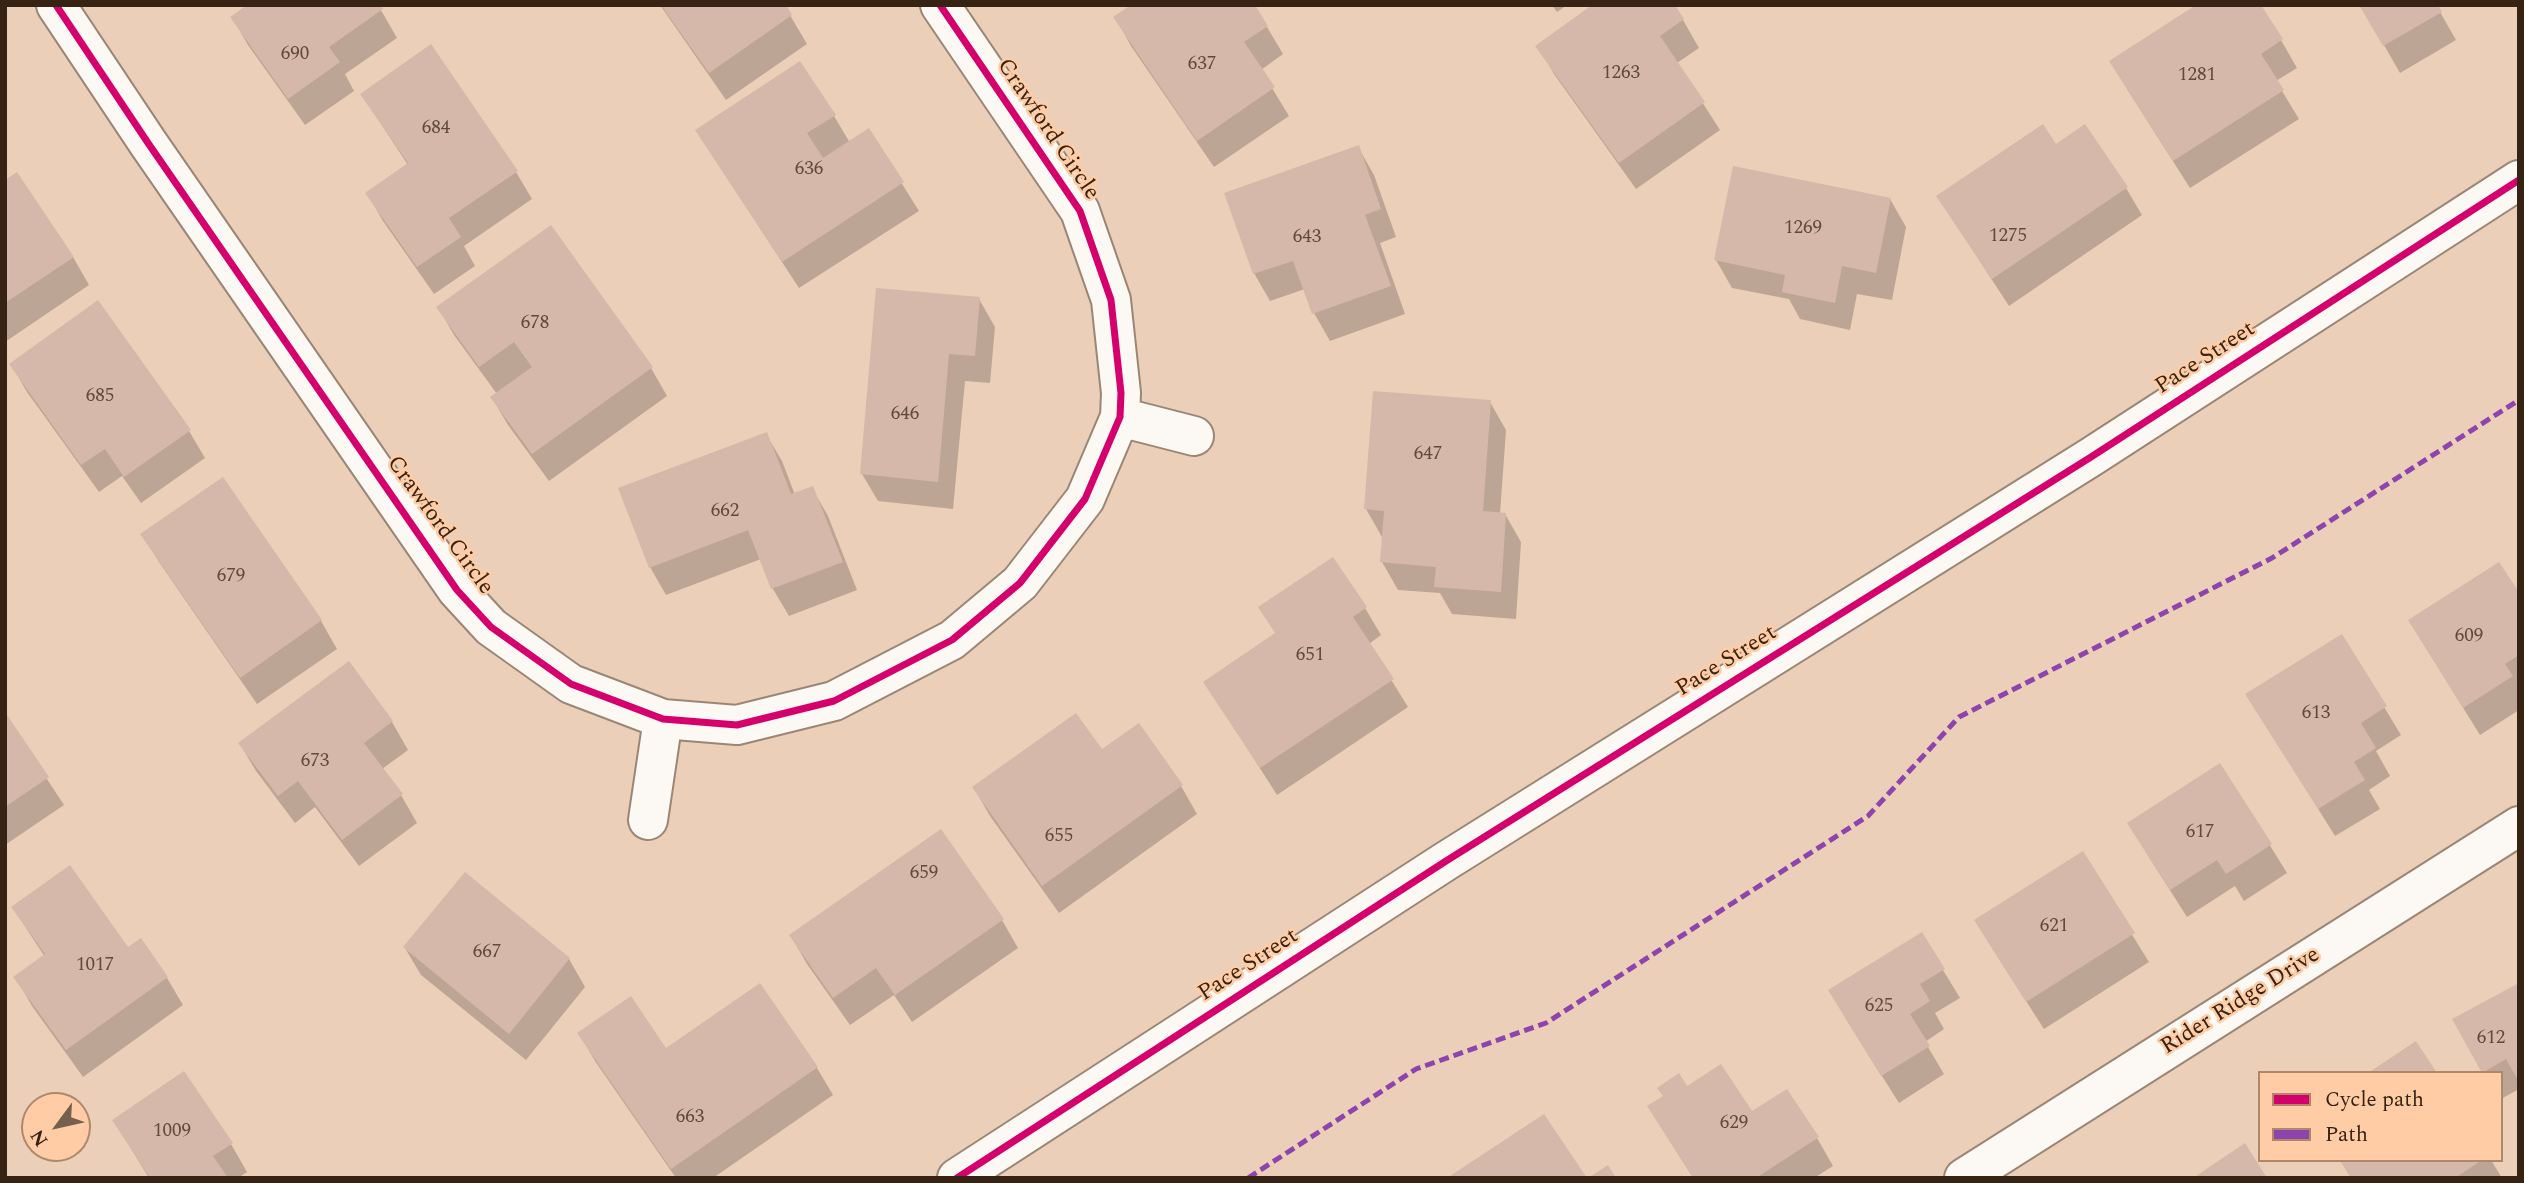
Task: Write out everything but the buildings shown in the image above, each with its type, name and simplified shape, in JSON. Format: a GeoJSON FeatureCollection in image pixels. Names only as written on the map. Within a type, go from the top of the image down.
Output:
{"type":"FeatureCollection","features":[{"type":"Feature","properties":{"kind":"street","name":"Crawford Circle"},"geometry":{"type":"LineString","coordinates":[[56,5],[148,144],[457,590],[491,627],[571,684],[663,719],[737,724],[834,701],[952,640],[1020,583],[1085,499],[1120,417],[1121,393],[1111,300],[1080,211],[940,5]]}},
{"type":"Feature","properties":{"kind":"street","name":"Pace Street"},"geometry":{"type":"LineString","coordinates":[[957,1178],[1446,862],[2091,457],[2519,180]]}},
{"type":"Feature","properties":{"kind":"street"},"geometry":{"type":"LineString","coordinates":[[1120,417],[1194,436]]}},
{"type":"Feature","properties":{"kind":"street"},"geometry":{"type":"LineString","coordinates":[[648,820],[663,719]]}},
{"type":"Feature","properties":{"kind":"street","name":"Rider Ridge Drive"},"geometry":{"type":"LineString","coordinates":[[1964,1178],[2519,826]]}},
{"type":"Feature","properties":{"kind":"marked path"},"geometry":{"type":"LineString","coordinates":[[1248,1178],[1416,1069],[1546,1023],[1868,816],[1959,717],[2272,558],[2519,400]]}},
{"type":"Feature","properties":{"kind":"cycle path"},"geometry":{"type":"LineString","coordinates":[[56,5],[148,143],[457,590],[491,627],[571,684],[663,719],[737,725],[834,701],[952,640],[1020,583],[1085,499],[1120,417],[1121,393],[1111,300],[1080,211],[940,5]]}},
{"type":"Feature","properties":{"kind":"cycle path"},"geometry":{"type":"LineString","coordinates":[[957,1178],[1446,861],[2091,457],[2519,180]]}}]}
